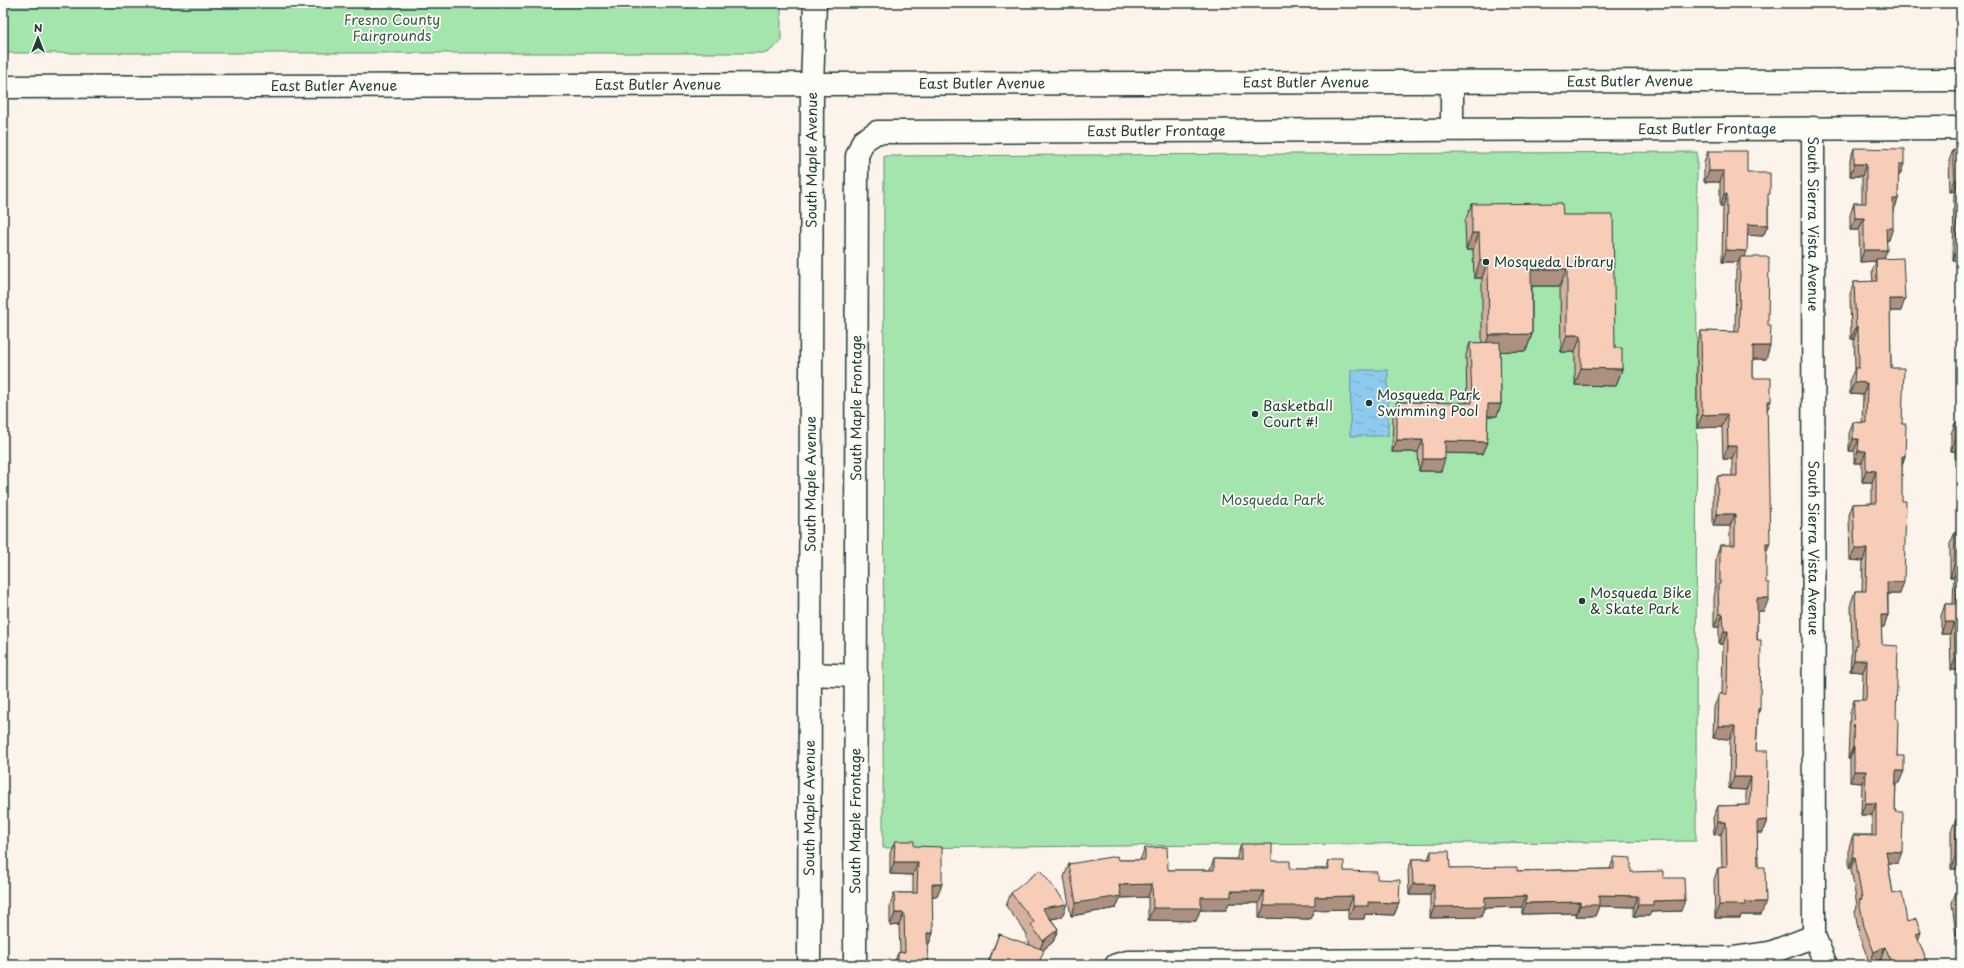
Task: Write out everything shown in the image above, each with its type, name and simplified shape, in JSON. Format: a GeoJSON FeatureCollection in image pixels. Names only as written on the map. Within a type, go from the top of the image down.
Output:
{"type":"FeatureCollection","features":[{"type":"Feature","properties":{"kind":"street","name":"South Maple Avenue"},"geometry":{"type":"LineString","coordinates":[[809,965],[812,85],[815,3]]}},
{"type":"Feature","properties":{"kind":"street","name":"East Butler Avenue"},"geometry":{"type":"LineString","coordinates":[[3,87],[1961,80]]}},
{"type":"Feature","properties":{"kind":"street"},"geometry":{"type":"LineString","coordinates":[[1452,82],[1452,129]]}},
{"type":"Feature","properties":{"kind":"street","name":"South Sierra Vista Avenue"},"geometry":{"type":"LineString","coordinates":[[1813,128],[1814,936],[1826,965]]}},
{"type":"Feature","properties":{"kind":"street","name":"East Butler Frontage"},"geometry":{"type":"LineString","coordinates":[[864,141],[877,132],[1961,128]]}},
{"type":"Feature","properties":{"kind":"street","name":"South Maple Frontage"},"geometry":{"type":"LineString","coordinates":[[855,965],[857,676],[857,156],[864,141]]}},
{"type":"Feature","properties":{"kind":"street"},"geometry":{"type":"LineString","coordinates":[[810,674],[857,676]]}},
{"type":"Feature","properties":{"kind":"street"},"geometry":{"type":"LineString","coordinates":[[1116,965],[1126,962],[1734,958],[1770,953],[1814,936]]}},
{"type":"Feature","properties":{"kind":"green space","name":"Fresno County Fairgrounds"},"geometry":{"type":"Polygon","coordinates":[[[3,3],[781,3],[781,42],[767,53],[3,53],[3,3]]]}},
{"type":"Feature","properties":{"kind":"green space","name":"Mosqueda Park"},"geometry":{"type":"Polygon","coordinates":[[[1697,152],[1696,841],[883,848],[884,156],[1697,152]]]}},
{"type":"Feature","properties":{"kind":"water","name":"Mosqueda Park Swimming Pool"},"geometry":{"type":"Polygon","coordinates":[[[1351,370],[1388,370],[1388,436],[1350,436],[1351,370]]]}},
{"type":"Feature","properties":{"kind":"building"},"geometry":{"type":"Polygon","coordinates":[[[1854,148],[1904,149],[1904,164],[1899,164],[1898,199],[1893,199],[1893,228],[1886,228],[1887,250],[1864,250],[1864,218],[1855,218],[1854,203],[1866,203],[1866,164],[1854,164],[1854,148]]]}},
{"type":"Feature","properties":{"kind":"building"},"geometry":{"type":"Polygon","coordinates":[[[1961,149],[1961,249],[1957,248],[1958,180],[1955,180],[1953,150],[1961,149]]]}},
{"type":"Feature","properties":{"kind":"building"},"geometry":{"type":"Polygon","coordinates":[[[1708,151],[1747,151],[1747,173],[1770,173],[1768,225],[1748,224],[1747,251],[1726,250],[1727,194],[1724,194],[1724,171],[1709,171],[1708,151]]]}},
{"type":"Feature","properties":{"kind":"building"},"geometry":{"type":"Polygon","coordinates":[[[1562,203],[1563,215],[1613,215],[1615,348],[1622,348],[1622,369],[1581,368],[1581,335],[1567,335],[1567,269],[1531,269],[1532,334],[1489,335],[1488,261],[1480,261],[1479,233],[1472,233],[1472,204],[1562,203]]]}},
{"type":"Feature","properties":{"kind":"building"},"geometry":{"type":"Polygon","coordinates":[[[1740,257],[1769,257],[1768,325],[1771,325],[1770,346],[1753,346],[1753,378],[1771,378],[1771,401],[1767,401],[1770,543],[1766,543],[1766,583],[1769,583],[1769,598],[1757,598],[1757,640],[1761,640],[1760,709],[1758,709],[1756,751],[1768,751],[1767,820],[1757,821],[1758,867],[1765,867],[1766,902],[1745,902],[1745,905],[1719,905],[1718,868],[1727,867],[1726,822],[1718,822],[1718,806],[1750,805],[1751,777],[1734,777],[1735,726],[1718,726],[1719,694],[1727,694],[1728,631],[1724,631],[1723,614],[1719,614],[1718,585],[1720,584],[1720,545],[1735,545],[1735,514],[1717,514],[1718,476],[1737,476],[1737,446],[1728,446],[1727,414],[1702,415],[1701,331],[1739,332],[1740,257]]]}},
{"type":"Feature","properties":{"kind":"building"},"geometry":{"type":"Polygon","coordinates":[[[1903,258],[1905,299],[1890,299],[1891,368],[1904,368],[1902,424],[1906,424],[1905,456],[1902,456],[1902,501],[1906,501],[1904,582],[1887,582],[1888,615],[1881,615],[1882,645],[1898,646],[1896,719],[1898,719],[1897,756],[1904,756],[1904,771],[1896,771],[1895,812],[1903,812],[1902,852],[1886,851],[1893,894],[1902,892],[1907,922],[1916,919],[1921,932],[1916,934],[1928,965],[1892,965],[1885,947],[1874,952],[1864,926],[1859,900],[1862,899],[1855,857],[1853,857],[1853,835],[1876,836],[1876,803],[1865,803],[1866,771],[1854,771],[1853,747],[1854,700],[1866,700],[1867,660],[1854,660],[1855,645],[1857,645],[1855,591],[1866,591],[1867,549],[1855,549],[1853,504],[1876,503],[1876,471],[1866,470],[1866,451],[1858,451],[1859,439],[1853,439],[1853,422],[1866,423],[1867,383],[1854,382],[1855,368],[1859,368],[1858,327],[1856,327],[1854,282],[1877,281],[1876,259],[1903,258]]]}},
{"type":"Feature","properties":{"kind":"building"},"geometry":{"type":"Polygon","coordinates":[[[1500,342],[1501,404],[1488,404],[1487,442],[1445,441],[1445,459],[1423,459],[1423,440],[1397,440],[1397,402],[1472,403],[1470,343],[1500,342]]]}},
{"type":"Feature","properties":{"kind":"building"},"geometry":{"type":"Polygon","coordinates":[[[1961,422],[1961,454],[1959,454],[1959,440],[1955,440],[1955,423],[1961,422]]]}},
{"type":"Feature","properties":{"kind":"building"},"geometry":{"type":"Polygon","coordinates":[[[1955,532],[1961,533],[1961,659],[1955,659],[1954,622],[1945,622],[1945,604],[1957,604],[1958,565],[1954,565],[1955,532]]]}},
{"type":"Feature","properties":{"kind":"building"},"geometry":{"type":"Polygon","coordinates":[[[1956,819],[1961,819],[1961,857],[1955,857],[1956,819]]]}},
{"type":"Feature","properties":{"kind":"building"},"geometry":{"type":"Polygon","coordinates":[[[895,841],[914,841],[914,846],[942,847],[942,884],[932,884],[933,933],[927,933],[928,965],[898,965],[898,953],[905,952],[904,913],[895,913],[894,893],[917,893],[918,862],[894,862],[895,841]]]}},
{"type":"Feature","properties":{"kind":"building"},"geometry":{"type":"Polygon","coordinates":[[[1241,844],[1272,844],[1272,861],[1290,861],[1290,869],[1329,869],[1328,861],[1344,861],[1344,871],[1377,872],[1377,879],[1400,880],[1399,903],[1368,902],[1368,906],[1353,906],[1353,896],[1315,897],[1315,906],[1264,906],[1264,891],[1231,891],[1231,897],[1201,897],[1201,908],[1153,908],[1152,884],[1119,885],[1121,896],[1076,903],[1069,864],[1117,856],[1118,860],[1145,860],[1145,848],[1167,847],[1168,870],[1214,870],[1214,859],[1241,860],[1241,844]]]}},
{"type":"Feature","properties":{"kind":"building"},"geometry":{"type":"Polygon","coordinates":[[[1431,851],[1449,851],[1450,868],[1517,867],[1517,871],[1614,869],[1614,857],[1631,858],[1631,872],[1663,871],[1663,878],[1684,878],[1685,900],[1653,901],[1653,905],[1638,905],[1638,896],[1599,895],[1599,905],[1580,905],[1580,902],[1526,903],[1526,896],[1485,897],[1485,906],[1434,907],[1434,884],[1413,884],[1412,859],[1431,859],[1431,851]]]}},
{"type":"Feature","properties":{"kind":"building"},"geometry":{"type":"Polygon","coordinates":[[[1040,870],[1067,904],[1042,908],[1058,929],[1043,941],[1031,925],[1034,922],[1011,893],[1040,870]]]}},
{"type":"Feature","properties":{"kind":"building"},"geometry":{"type":"Polygon","coordinates":[[[1961,891],[1961,924],[1960,924],[1956,892],[1961,891]]]}},
{"type":"Feature","properties":{"kind":"building"},"geometry":{"type":"Polygon","coordinates":[[[999,934],[1044,950],[1038,965],[988,964],[999,934]]]}},
{"type":"Feature","properties":{"kind":"place","name":"Mosqueda Library"},"geometry":{"type":"Point","coordinates":[1486,262]}},
{"type":"Feature","properties":{"kind":"place","name":"Mosqueda Park Swimming Pool"},"geometry":{"type":"Point","coordinates":[1369,403]}},
{"type":"Feature","properties":{"kind":"place","name":"Basketball Court #!"},"geometry":{"type":"Point","coordinates":[1255,414]}},
{"type":"Feature","properties":{"kind":"place","name":"Mosqueda Bike & Skate Park"},"geometry":{"type":"Point","coordinates":[1582,601]}}]}
